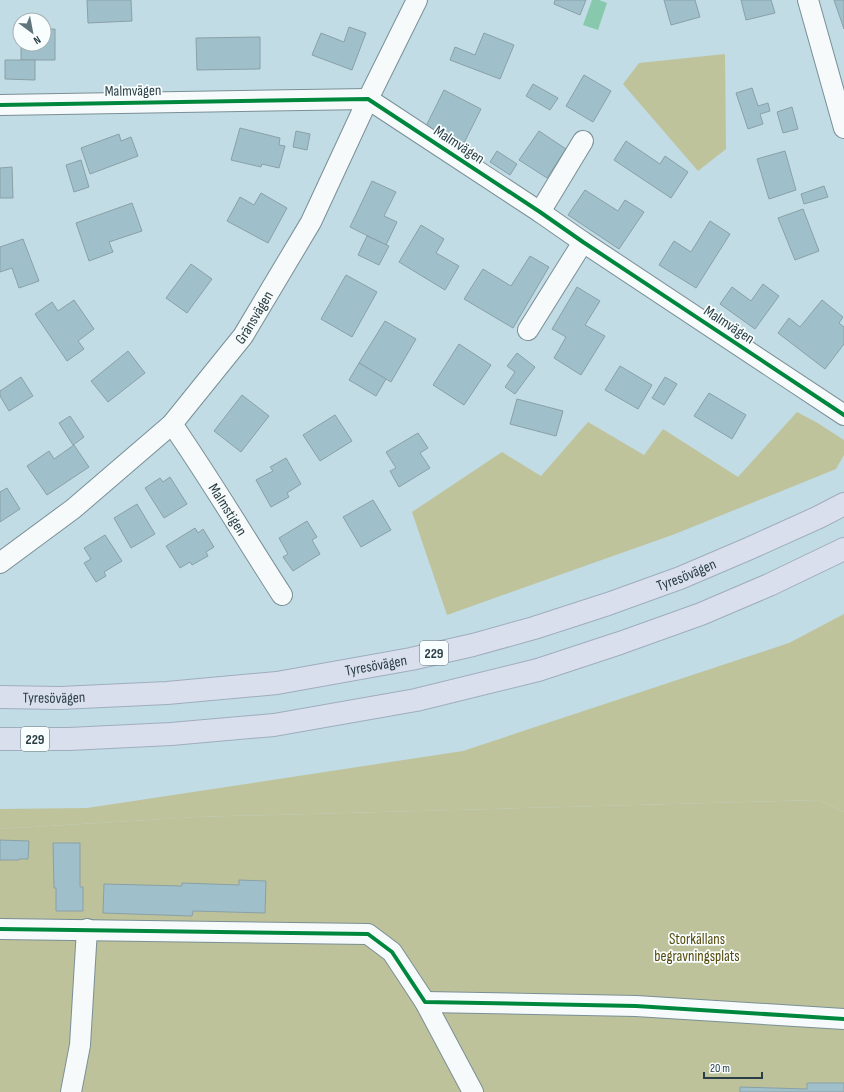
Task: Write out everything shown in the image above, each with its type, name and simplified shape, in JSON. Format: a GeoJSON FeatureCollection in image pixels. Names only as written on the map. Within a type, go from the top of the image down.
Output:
{"type":"FeatureCollection","features":[{"type":"Feature","properties":{"kind":"highway","name":"Tyresövägen"},"geometry":{"type":"LineString","coordinates":[[0,697],[60,698],[175,693],[277,683],[419,657],[473,645],[534,628],[680,578],[819,517],[844,504]]}},
{"type":"Feature","properties":{"kind":"highway","name":"229"},"geometry":{"type":"LineString","coordinates":[[0,739],[69,739],[171,734],[274,725],[416,700],[538,670],[620,644],[708,611],[769,585],[844,549]]}},
{"type":"Feature","properties":{"kind":"street","name":"Gränsvägen"},"geometry":{"type":"LineString","coordinates":[[0,563],[73,509],[172,424],[243,336],[311,222],[368,99],[417,0]]}},
{"type":"Feature","properties":{"kind":"street"},"geometry":{"type":"LineString","coordinates":[[808,0],[844,128]]}},
{"type":"Feature","properties":{"kind":"street","name":"Malmvägen"},"geometry":{"type":"LineString","coordinates":[[0,106],[368,99],[844,415]]}},
{"type":"Feature","properties":{"kind":"street"},"geometry":{"type":"LineString","coordinates":[[540,212],[583,141]]}},
{"type":"Feature","properties":{"kind":"street"},"geometry":{"type":"LineString","coordinates":[[528,330],[583,242]]}},
{"type":"Feature","properties":{"kind":"street","name":"Malmstigen"},"geometry":{"type":"LineString","coordinates":[[172,424],[282,595]]}},
{"type":"Feature","properties":{"kind":"street"},"geometry":{"type":"LineString","coordinates":[[0,929],[368,934],[392,952],[425,1002],[473,1092]]}},
{"type":"Feature","properties":{"kind":"street"},"geometry":{"type":"LineString","coordinates":[[71,1092],[80,1045],[88,929]]}},
{"type":"Feature","properties":{"kind":"street"},"geometry":{"type":"LineString","coordinates":[[425,1002],[636,1006],[844,1019]]}},
{"type":"Feature","properties":{"kind":"green space","name":"Storkällans begravningsplats"},"geometry":{"type":"Polygon","coordinates":[[[818,800],[844,812],[844,1092],[0,1092],[0,829],[196,817],[818,800]]]}},
{"type":"Feature","properties":{"kind":"shaded area"},"geometry":{"type":"Polygon","coordinates":[[[592,0],[599,0],[607,3],[598,30],[583,25],[592,0]]]}},
{"type":"Feature","properties":{"kind":"shaded area"},"geometry":{"type":"Polygon","coordinates":[[[725,54],[726,149],[698,171],[623,84],[639,63],[725,54]]]}},
{"type":"Feature","properties":{"kind":"shaded area"},"geometry":{"type":"Polygon","coordinates":[[[797,412],[844,440],[844,455],[836,469],[675,534],[447,615],[412,512],[502,452],[541,476],[588,422],[644,455],[663,429],[738,477],[797,412]]]}},
{"type":"Feature","properties":{"kind":"shaded area"},"geometry":{"type":"Polygon","coordinates":[[[844,614],[844,812],[818,800],[196,817],[0,829],[0,809],[87,808],[463,751],[789,643],[844,614]]]}},
{"type":"Feature","properties":{"kind":"building"},"geometry":{"type":"Polygon","coordinates":[[[87,0],[131,0],[132,21],[88,23],[87,0]]]}},
{"type":"Feature","properties":{"kind":"building"},"geometry":{"type":"Polygon","coordinates":[[[555,0],[586,0],[580,15],[554,4],[555,0]]]}},
{"type":"Feature","properties":{"kind":"building"},"geometry":{"type":"Polygon","coordinates":[[[664,0],[695,0],[700,17],[671,25],[664,0]]]}},
{"type":"Feature","properties":{"kind":"building"},"geometry":{"type":"Polygon","coordinates":[[[741,0],[771,0],[775,13],[746,20],[741,0]]]}},
{"type":"Feature","properties":{"kind":"building"},"geometry":{"type":"Polygon","coordinates":[[[834,0],[844,0],[844,29],[834,0]]]}},
{"type":"Feature","properties":{"kind":"building"},"geometry":{"type":"Polygon","coordinates":[[[349,27],[366,33],[352,70],[312,55],[321,33],[344,42],[349,27]]]}},
{"type":"Feature","properties":{"kind":"building"},"geometry":{"type":"Polygon","coordinates":[[[52,29],[55,29],[55,60],[21,60],[21,52],[52,52],[52,29]]]}},
{"type":"Feature","properties":{"kind":"building"},"geometry":{"type":"Polygon","coordinates":[[[484,33],[514,45],[500,79],[450,60],[455,47],[475,55],[484,33]]]}},
{"type":"Feature","properties":{"kind":"building"},"geometry":{"type":"Polygon","coordinates":[[[260,37],[260,69],[197,70],[196,38],[260,37]]]}},
{"type":"Feature","properties":{"kind":"building"},"geometry":{"type":"Polygon","coordinates":[[[5,60],[35,60],[35,80],[5,79],[5,60]]]}},
{"type":"Feature","properties":{"kind":"building"},"geometry":{"type":"Polygon","coordinates":[[[584,75],[611,91],[593,122],[566,106],[584,75]]]}},
{"type":"Feature","properties":{"kind":"building"},"geometry":{"type":"Polygon","coordinates":[[[533,84],[558,98],[550,110],[526,96],[533,84]]]}},
{"type":"Feature","properties":{"kind":"building"},"geometry":{"type":"Polygon","coordinates":[[[752,88],[758,106],[768,103],[770,111],[760,114],[763,124],[748,129],[736,93],[752,88]]]}},
{"type":"Feature","properties":{"kind":"building"},"geometry":{"type":"Polygon","coordinates":[[[444,90],[481,109],[463,145],[426,126],[444,90]]]}},
{"type":"Feature","properties":{"kind":"building"},"geometry":{"type":"Polygon","coordinates":[[[792,107],[798,129],[783,133],[777,112],[792,107]]]}},
{"type":"Feature","properties":{"kind":"building"},"geometry":{"type":"Polygon","coordinates":[[[240,128],[280,138],[279,145],[285,146],[279,168],[262,164],[261,167],[231,160],[240,128]]]}},
{"type":"Feature","properties":{"kind":"building"},"geometry":{"type":"Polygon","coordinates":[[[296,131],[310,134],[307,150],[293,147],[296,131]]]}},
{"type":"Feature","properties":{"kind":"building"},"geometry":{"type":"Polygon","coordinates":[[[539,131],[566,149],[547,178],[519,160],[539,131]]]}},
{"type":"Feature","properties":{"kind":"building"},"geometry":{"type":"Polygon","coordinates":[[[119,134],[121,141],[131,137],[138,156],[90,174],[81,148],[119,134]]]}},
{"type":"Feature","properties":{"kind":"building"},"geometry":{"type":"Polygon","coordinates":[[[626,141],[660,164],[665,156],[688,172],[671,198],[614,160],[626,141]]]}},
{"type":"Feature","properties":{"kind":"building"},"geometry":{"type":"Polygon","coordinates":[[[497,151],[517,164],[510,175],[490,162],[497,151]]]}},
{"type":"Feature","properties":{"kind":"building"},"geometry":{"type":"Polygon","coordinates":[[[785,151],[796,190],[769,199],[757,159],[785,151]]]}},
{"type":"Feature","properties":{"kind":"building"},"geometry":{"type":"Polygon","coordinates":[[[81,160],[89,187],[74,192],[66,165],[81,160]]]}},
{"type":"Feature","properties":{"kind":"building"},"geometry":{"type":"Polygon","coordinates":[[[12,167],[13,198],[0,198],[0,168],[12,167]]]}},
{"type":"Feature","properties":{"kind":"building"},"geometry":{"type":"Polygon","coordinates":[[[372,181],[396,192],[384,216],[397,222],[386,245],[350,227],[372,181]]]}},
{"type":"Feature","properties":{"kind":"building"},"geometry":{"type":"Polygon","coordinates":[[[824,186],[828,197],[804,204],[801,194],[824,186]]]}},
{"type":"Feature","properties":{"kind":"building"},"geometry":{"type":"Polygon","coordinates":[[[585,190],[618,211],[625,200],[644,212],[619,249],[568,215],[585,190]]]}},
{"type":"Feature","properties":{"kind":"building"},"geometry":{"type":"Polygon","coordinates":[[[261,193],[287,208],[268,243],[227,221],[240,197],[254,205],[261,193]]]}},
{"type":"Feature","properties":{"kind":"building"},"geometry":{"type":"Polygon","coordinates":[[[132,203],[142,231],[109,242],[113,252],[89,261],[76,223],[132,203]]]}},
{"type":"Feature","properties":{"kind":"building"},"geometry":{"type":"Polygon","coordinates":[[[803,209],[819,251],[795,260],[778,218],[803,209]]]}},
{"type":"Feature","properties":{"kind":"building"},"geometry":{"type":"Polygon","coordinates":[[[710,221],[730,234],[696,288],[659,265],[674,241],[691,252],[710,221]]]}},
{"type":"Feature","properties":{"kind":"building"},"geometry":{"type":"Polygon","coordinates":[[[421,225],[444,239],[436,253],[459,266],[445,290],[399,262],[421,225]]]}},
{"type":"Feature","properties":{"kind":"building"},"geometry":{"type":"Polygon","coordinates":[[[367,236],[389,246],[379,265],[358,255],[367,236]]]}},
{"type":"Feature","properties":{"kind":"building"},"geometry":{"type":"Polygon","coordinates":[[[23,239],[39,281],[19,288],[12,268],[0,272],[0,247],[23,239]]]}},
{"type":"Feature","properties":{"kind":"building"},"geometry":{"type":"Polygon","coordinates":[[[530,256],[549,267],[513,328],[464,299],[483,269],[511,286],[530,256]]]}},
{"type":"Feature","properties":{"kind":"building"},"geometry":{"type":"Polygon","coordinates":[[[191,264],[212,279],[187,313],[166,298],[191,264]]]}},
{"type":"Feature","properties":{"kind":"building"},"geometry":{"type":"Polygon","coordinates":[[[346,275],[377,292],[352,337],[321,319],[346,275]]]}},
{"type":"Feature","properties":{"kind":"building"},"geometry":{"type":"Polygon","coordinates":[[[763,284],[779,296],[755,329],[720,304],[732,287],[751,301],[763,284]]]}},
{"type":"Feature","properties":{"kind":"building"},"geometry":{"type":"Polygon","coordinates":[[[577,287],[600,301],[585,325],[605,336],[581,375],[554,358],[566,337],[552,329],[577,287]]]}},
{"type":"Feature","properties":{"kind":"building"},"geometry":{"type":"Polygon","coordinates":[[[74,300],[94,329],[78,341],[84,349],[67,361],[35,314],[52,302],[58,311],[74,300]]]}},
{"type":"Feature","properties":{"kind":"building"},"geometry":{"type":"Polygon","coordinates":[[[822,300],[843,317],[839,323],[844,327],[844,344],[825,369],[778,333],[789,318],[800,327],[822,300]]]}},
{"type":"Feature","properties":{"kind":"building"},"geometry":{"type":"Polygon","coordinates":[[[385,321],[416,339],[391,382],[359,363],[385,321]]]}},
{"type":"Feature","properties":{"kind":"building"},"geometry":{"type":"Polygon","coordinates":[[[459,344],[491,365],[464,405],[433,385],[459,344]]]}},
{"type":"Feature","properties":{"kind":"building"},"geometry":{"type":"Polygon","coordinates":[[[128,351],[145,373],[108,402],[91,381],[128,351]]]}},
{"type":"Feature","properties":{"kind":"building"},"geometry":{"type":"Polygon","coordinates":[[[517,353],[535,367],[515,394],[505,387],[515,372],[507,366],[517,353]]]}},
{"type":"Feature","properties":{"kind":"building"},"geometry":{"type":"Polygon","coordinates":[[[359,363],[386,379],[376,396],[349,380],[359,363]]]}},
{"type":"Feature","properties":{"kind":"building"},"geometry":{"type":"Polygon","coordinates":[[[620,366],[652,385],[638,409],[605,390],[620,366]]]}},
{"type":"Feature","properties":{"kind":"building"},"geometry":{"type":"Polygon","coordinates":[[[21,377],[33,396],[9,411],[0,396],[0,391],[21,377]]]}},
{"type":"Feature","properties":{"kind":"building"},"geometry":{"type":"Polygon","coordinates":[[[665,377],[677,384],[664,405],[652,398],[665,377]]]}},
{"type":"Feature","properties":{"kind":"building"},"geometry":{"type":"Polygon","coordinates":[[[709,393],[746,415],[732,439],[694,416],[709,393]]]}},
{"type":"Feature","properties":{"kind":"building"},"geometry":{"type":"Polygon","coordinates":[[[242,395],[269,416],[241,452],[214,431],[242,395]]]}},
{"type":"Feature","properties":{"kind":"building"},"geometry":{"type":"Polygon","coordinates":[[[517,399],[563,411],[556,436],[510,424],[517,399]]]}},
{"type":"Feature","properties":{"kind":"building"},"geometry":{"type":"Polygon","coordinates":[[[335,415],[352,441],[320,461],[303,435],[335,415]]]}},
{"type":"Feature","properties":{"kind":"building"},"geometry":{"type":"Polygon","coordinates":[[[70,416],[84,437],[73,445],[59,423],[70,416]]]}},
{"type":"Feature","properties":{"kind":"building"},"geometry":{"type":"Polygon","coordinates":[[[418,433],[428,448],[420,453],[430,468],[399,487],[390,471],[396,468],[386,452],[418,433]]]}},
{"type":"Feature","properties":{"kind":"building"},"geometry":{"type":"Polygon","coordinates":[[[74,445],[89,467],[47,495],[27,466],[49,451],[54,459],[74,445]]]}},
{"type":"Feature","properties":{"kind":"building"},"geometry":{"type":"Polygon","coordinates":[[[286,458],[301,484],[287,493],[289,497],[271,507],[256,480],[273,471],[270,467],[286,458]]]}},
{"type":"Feature","properties":{"kind":"building"},"geometry":{"type":"Polygon","coordinates":[[[170,477],[187,504],[164,518],[145,488],[160,478],[163,482],[170,477]]]}},
{"type":"Feature","properties":{"kind":"building"},"geometry":{"type":"Polygon","coordinates":[[[7,488],[20,509],[0,522],[0,492],[7,488]]]}},
{"type":"Feature","properties":{"kind":"building"},"geometry":{"type":"Polygon","coordinates":[[[373,500],[391,530],[361,547],[343,517],[373,500]]]}},
{"type":"Feature","properties":{"kind":"building"},"geometry":{"type":"Polygon","coordinates":[[[137,504],[155,534],[131,548],[114,518],[137,504]]]}},
{"type":"Feature","properties":{"kind":"building"},"geometry":{"type":"Polygon","coordinates":[[[307,521],[317,537],[312,540],[320,554],[293,571],[283,557],[288,554],[279,538],[307,521]]]}},
{"type":"Feature","properties":{"kind":"building"},"geometry":{"type":"Polygon","coordinates":[[[195,528],[198,533],[203,529],[214,547],[206,552],[208,556],[192,565],[190,562],[180,568],[166,546],[195,528]]]}},
{"type":"Feature","properties":{"kind":"building"},"geometry":{"type":"Polygon","coordinates":[[[105,535],[122,561],[104,572],[106,576],[96,582],[84,563],[91,559],[84,548],[105,535]]]}},
{"type":"Feature","properties":{"kind":"building"},"geometry":{"type":"Polygon","coordinates":[[[0,840],[29,841],[28,859],[0,860],[0,840]]]}},
{"type":"Feature","properties":{"kind":"building"},"geometry":{"type":"Polygon","coordinates":[[[53,843],[80,843],[80,887],[83,887],[83,911],[56,911],[53,843]]]}},
{"type":"Feature","properties":{"kind":"building"},"geometry":{"type":"Polygon","coordinates":[[[239,880],[266,881],[265,913],[193,911],[192,916],[103,913],[104,884],[182,886],[182,883],[239,885],[239,880]]]}},
{"type":"Feature","properties":{"kind":"building"},"geometry":{"type":"Polygon","coordinates":[[[807,1083],[844,1083],[844,1092],[740,1092],[740,1087],[807,1089],[807,1083]]]}},
{"type":"Feature","properties":{"kind":"cycle path"},"geometry":{"type":"LineString","coordinates":[[0,105],[368,99],[844,415]]}},
{"type":"Feature","properties":{"kind":"cycle path"},"geometry":{"type":"LineString","coordinates":[[0,929],[368,934],[392,952],[425,1002],[636,1006],[844,1019]]}}]}
